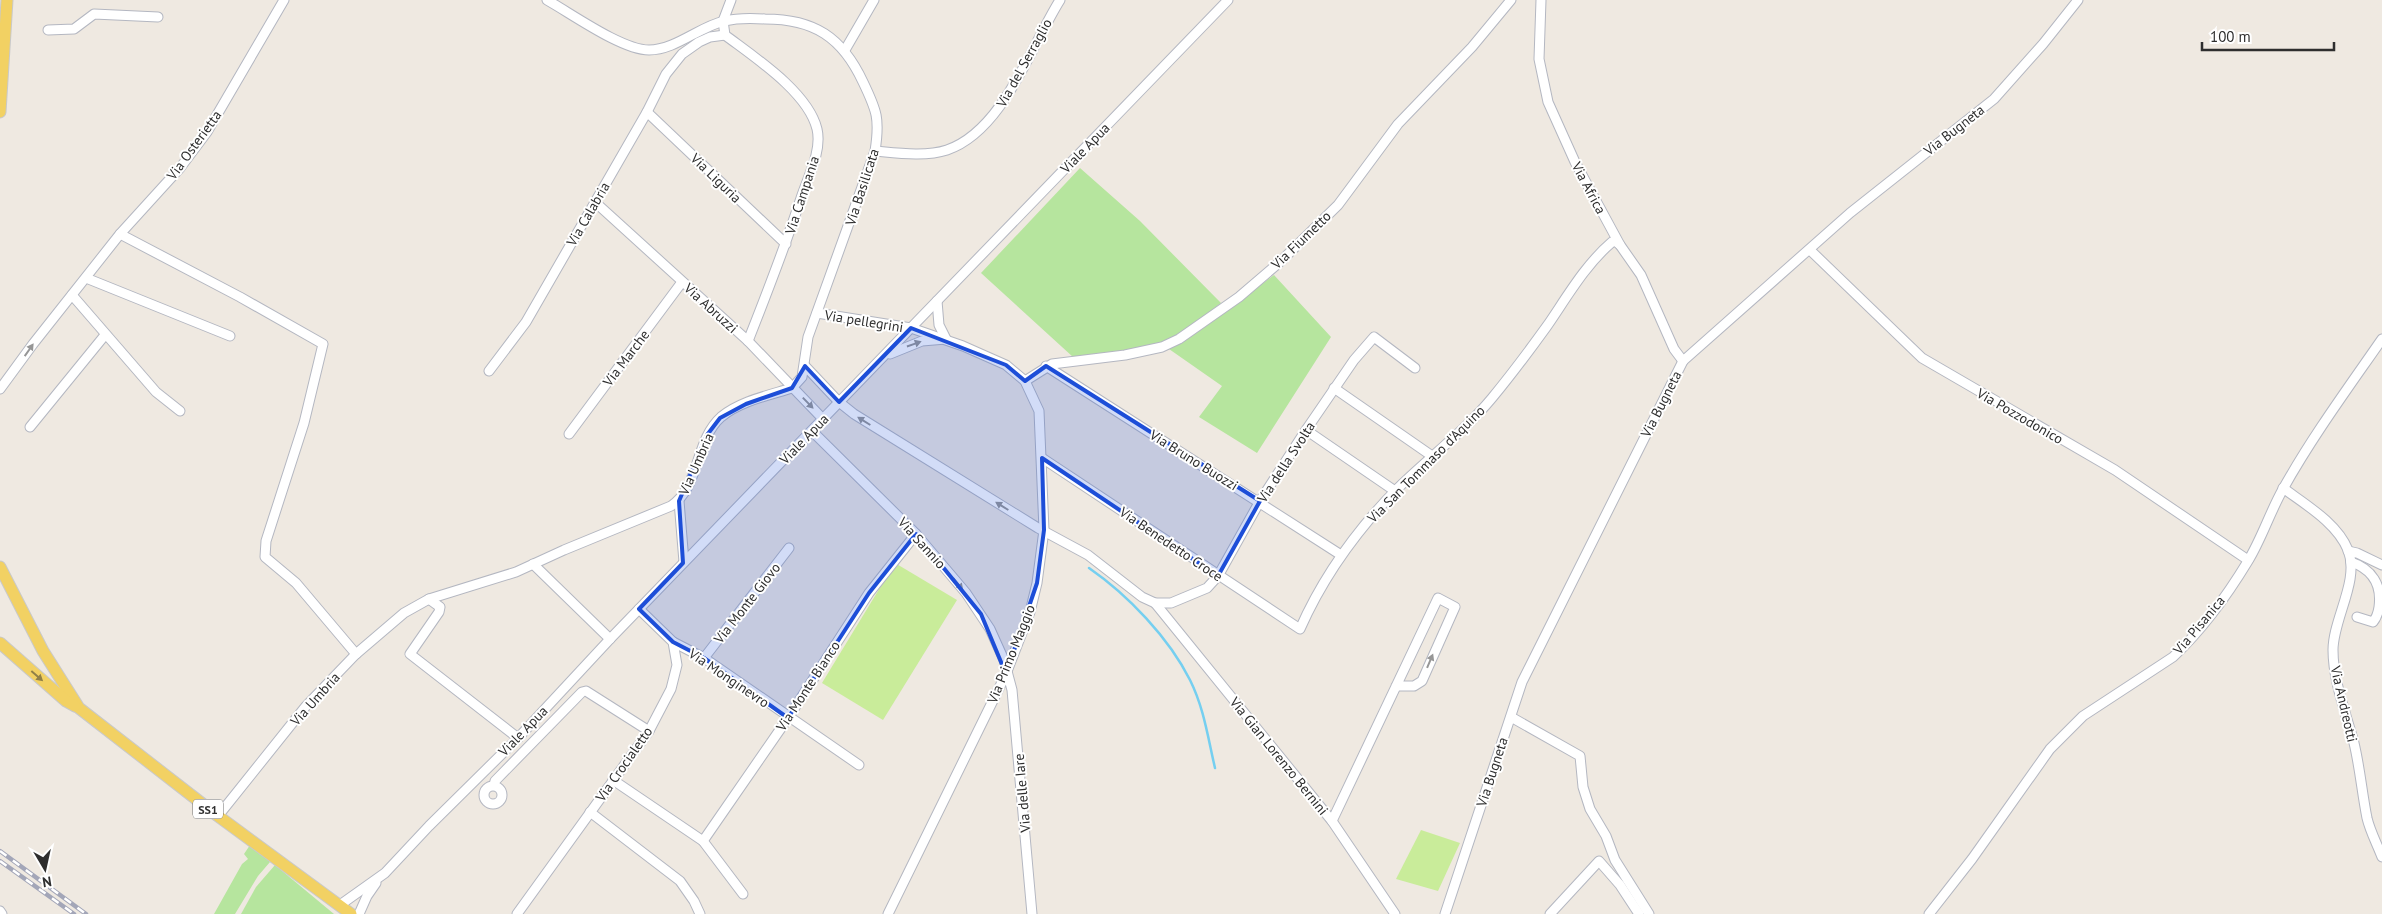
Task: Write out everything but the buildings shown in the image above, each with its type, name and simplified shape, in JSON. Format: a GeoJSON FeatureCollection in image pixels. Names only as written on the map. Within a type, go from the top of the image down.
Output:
{"type":"FeatureCollection","features":[{"type":"Feature","properties":{"kind":"main road"},"geometry":{"type":"LineString","coordinates":[[0,112],[7,0]]}},
{"type":"Feature","properties":{"kind":"main road","name":"SS1"},"geometry":{"type":"LineString","coordinates":[[0,567],[43,651],[80,708],[218,816],[351,914]]}},
{"type":"Feature","properties":{"kind":"main road"},"geometry":{"type":"LineString","coordinates":[[0,643],[66,702],[80,708]]}},
{"type":"Feature","properties":{"kind":"street","name":"Via Osterietta"},"geometry":{"type":"LineString","coordinates":[[0,389],[120,234],[180,168],[207,132],[284,0]]}},
{"type":"Feature","properties":{"kind":"street"},"geometry":{"type":"LineString","coordinates":[[547,0],[600,31],[636,48],[650,50],[724,21]]}},
{"type":"Feature","properties":{"kind":"street"},"geometry":{"type":"LineString","coordinates":[[725,35],[724,21],[731,0]]}},
{"type":"Feature","properties":{"kind":"street"},"geometry":{"type":"LineString","coordinates":[[845,50],[874,0]]}},
{"type":"Feature","properties":{"kind":"street","name":"Via del Serraglio"},"geometry":{"type":"LineString","coordinates":[[875,151],[941,152],[958,145],[977,130],[992,117],[1009,94],[1060,0]]}},
{"type":"Feature","properties":{"kind":"street","name":"Viale Apua"},"geometry":{"type":"LineString","coordinates":[[340,906],[379,878],[518,738],[684,562],[1228,0]]}},
{"type":"Feature","properties":{"kind":"street","name":"Via Fiumetto"},"geometry":{"type":"LineString","coordinates":[[1024,380],[1046,366],[1125,355],[1162,347],[1179,339],[1239,297],[1281,261],[1338,205],[1398,124],[1472,47],[1512,0]]}},
{"type":"Feature","properties":{"kind":"street","name":"Via Africa"},"geometry":{"type":"LineString","coordinates":[[1541,0],[1539,59],[1548,102],[1575,162],[1620,245],[1641,275],[1674,349],[1683,361]]}},
{"type":"Feature","properties":{"kind":"street","name":"Via Bugneta"},"geometry":{"type":"LineString","coordinates":[[1445,914],[1522,682],[1683,361],[1850,213],[1994,99],[2043,44],[2078,0]]}},
{"type":"Feature","properties":{"kind":"street"},"geometry":{"type":"LineString","coordinates":[[48,30],[74,29],[94,14],[158,17]]}},
{"type":"Feature","properties":{"kind":"street","name":"Via Basilicata"},"geometry":{"type":"LineString","coordinates":[[724,21],[788,19],[818,29],[845,50],[857,68],[877,112],[878,124],[875,151],[808,337],[802,377],[792,388]]}},
{"type":"Feature","properties":{"kind":"street","name":"Via Calabria"},"geometry":{"type":"LineString","coordinates":[[489,371],[526,322],[647,112],[666,74],[682,54],[710,37],[725,35]]}},
{"type":"Feature","properties":{"kind":"street","name":"Via Campania"},"geometry":{"type":"LineString","coordinates":[[725,35],[788,86],[808,109],[817,129],[817,150],[786,244],[748,341]]}},
{"type":"Feature","properties":{"kind":"street"},"geometry":{"type":"LineString","coordinates":[[674,42],[682,54]]}},
{"type":"Feature","properties":{"kind":"street","name":"Via Liguria"},"geometry":{"type":"LineString","coordinates":[[647,112],[786,244]]}},
{"type":"Feature","properties":{"kind":"street","name":"Via Abruzzi"},"geometry":{"type":"LineString","coordinates":[[594,202],[748,341],[823,419]]}},
{"type":"Feature","properties":{"kind":"street"},"geometry":{"type":"LineString","coordinates":[[120,234],[240,297],[323,344],[304,423],[266,541],[265,557],[296,582],[356,654]]}},
{"type":"Feature","properties":{"kind":"street","name":"Via San Tommaso d'Aquino"},"geometry":{"type":"LineString","coordinates":[[1300,629],[1341,555],[1355,535],[1395,491],[1432,456],[1463,431],[1492,399],[1574,285],[1608,246],[1615,241],[1620,245]]}},
{"type":"Feature","properties":{"kind":"street","name":"Via Pozzodonico"},"geometry":{"type":"LineString","coordinates":[[1810,250],[1929,363],[2115,470],[2248,560]]}},
{"type":"Feature","properties":{"kind":"street"},"geometry":{"type":"LineString","coordinates":[[86,278],[230,336]]}},
{"type":"Feature","properties":{"kind":"street","name":"Via Marche"},"geometry":{"type":"LineString","coordinates":[[569,434],[682,282]]}},
{"type":"Feature","properties":{"kind":"street"},"geometry":{"type":"LineString","coordinates":[[72,295],[156,392],[180,411]]}},
{"type":"Feature","properties":{"kind":"street"},"geometry":{"type":"LineString","coordinates":[[883,357],[922,341],[946,339],[939,325],[938,301]]}},
{"type":"Feature","properties":{"kind":"street","name":"Via pellegrini"},"geometry":{"type":"LineString","coordinates":[[817,313],[911,328]]}},
{"type":"Feature","properties":{"kind":"street","name":"Via Primo Maggio"},"geometry":{"type":"LineString","coordinates":[[888,914],[1006,674],[1030,612],[1037,583],[1044,530],[1039,411],[1024,380],[1006,365],[946,339],[911,328]]}},
{"type":"Feature","properties":{"kind":"street"},"geometry":{"type":"LineString","coordinates":[[30,427],[105,335]]}},
{"type":"Feature","properties":{"kind":"street","name":"Via della Svolta"},"geometry":{"type":"LineString","coordinates":[[1155,604],[1171,603],[1187,598],[1207,588],[1218,576],[1260,501],[1306,430],[1354,360],[1374,337],[1415,368]]}},
{"type":"Feature","properties":{"kind":"street","name":"Via Pisanica"},"geometry":{"type":"LineString","coordinates":[[1929,914],[1972,859],[2050,749],[2083,716],[2173,657],[2185,646],[2214,610],[2248,560],[2283,488],[2346,390],[2382,339]]}},
{"type":"Feature","properties":{"kind":"street"},"geometry":{"type":"LineString","coordinates":[[805,366],[839,402]]}},
{"type":"Feature","properties":{"kind":"street","name":"Via Bruno Buozzi"},"geometry":{"type":"LineString","coordinates":[[1046,366],[1260,501],[1341,555]]}},
{"type":"Feature","properties":{"kind":"street","name":"Via Umbria"},"geometry":{"type":"LineString","coordinates":[[218,816],[306,706],[356,654],[404,613],[430,599],[487,583],[656,514],[679,501],[691,479],[707,435],[720,418],[746,404],[792,388]]}},
{"type":"Feature","properties":{"kind":"street"},"geometry":{"type":"LineString","coordinates":[[1334,388],[1432,456]]}},
{"type":"Feature","properties":{"kind":"street","name":"Via Gian Lorenzo Bernini"},"geometry":{"type":"LineString","coordinates":[[839,402],[862,420],[1088,555],[1142,597],[1155,604],[1332,821],[1395,914]]}},
{"type":"Feature","properties":{"kind":"street"},"geometry":{"type":"LineString","coordinates":[[1306,430],[1395,491]]}},
{"type":"Feature","properties":{"kind":"street","name":"Via Sannio"},"geometry":{"type":"LineString","coordinates":[[812,431],[916,534],[981,614],[1002,655],[1006,674]]}},
{"type":"Feature","properties":{"kind":"street","name":"Via Benedetto Croce"},"geometry":{"type":"LineString","coordinates":[[1042,458],[1300,629]]}},
{"type":"Feature","properties":{"kind":"street","name":"Via Andreotti"},"geometry":{"type":"LineString","coordinates":[[2283,488],[2318,514],[2343,540],[2351,562],[2352,573],[2340,612],[2333,649],[2334,669],[2359,765],[2367,820],[2382,857]]}},
{"type":"Feature","properties":{"kind":"street","name":"Via Umbria"},"geometry":{"type":"LineString","coordinates":[[679,501],[684,562]]}},
{"type":"Feature","properties":{"kind":"street","name":"Via Monte Bianco"},"geometry":{"type":"LineString","coordinates":[[703,841],[788,718],[869,593],[916,534]]}},
{"type":"Feature","properties":{"kind":"street","name":"Via Monte Giovo"},"geometry":{"type":"LineString","coordinates":[[704,658],[790,548]]}},
{"type":"Feature","properties":{"kind":"street"},"geometry":{"type":"LineString","coordinates":[[2348,552],[2357,553],[2382,565]]}},
{"type":"Feature","properties":{"kind":"street"},"geometry":{"type":"LineString","coordinates":[[2351,562],[2364,566],[2376,578],[2380,590],[2381,600],[2377,617],[2373,622],[2357,617]]}},
{"type":"Feature","properties":{"kind":"street"},"geometry":{"type":"LineString","coordinates":[[533,564],[610,639]]}},
{"type":"Feature","properties":{"kind":"street"},"geometry":{"type":"LineString","coordinates":[[1332,821],[1396,686],[1438,598],[1455,607],[1422,681],[1414,686],[1396,686]]}},
{"type":"Feature","properties":{"kind":"street"},"geometry":{"type":"LineString","coordinates":[[430,599],[440,607],[439,612],[410,654],[518,738]]}},
{"type":"Feature","properties":{"kind":"street"},"geometry":{"type":"LineString","coordinates":[[639,609],[674,642]]}},
{"type":"Feature","properties":{"kind":"street","name":"Via Monginevro"},"geometry":{"type":"LineString","coordinates":[[674,642],[704,658],[788,718],[859,765]]}},
{"type":"Feature","properties":{"kind":"street","name":"Via Crocialetto"},"geometry":{"type":"LineString","coordinates":[[517,914],[649,731],[671,689],[677,665],[674,642]]}},
{"type":"Feature","properties":{"kind":"street","name":"Via delle Iare"},"geometry":{"type":"LineString","coordinates":[[1006,674],[1012,690],[1032,914]]}},
{"type":"Feature","properties":{"kind":"street"},"geometry":{"type":"LineString","coordinates":[[494,785],[495,780],[582,692],[586,691],[649,731]]}},
{"type":"Feature","properties":{"kind":"street"},"geometry":{"type":"LineString","coordinates":[[1511,717],[1580,756],[1582,786],[1590,809],[1606,836],[1615,860],[1649,914]]}},
{"type":"Feature","properties":{"kind":"street"},"geometry":{"type":"LineString","coordinates":[[613,780],[703,841],[743,894]]}},
{"type":"Feature","properties":{"kind":"street"},"geometry":{"type":"LineString","coordinates":[[590,812],[680,881],[694,901],[700,914]]}},
{"type":"Feature","properties":{"kind":"street"},"geometry":{"type":"LineString","coordinates":[[1550,914],[1599,861],[1620,885],[1639,914]]}},
{"type":"Feature","properties":{"kind":"street","name":"Viale Apua"},"geometry":{"type":"LineString","coordinates":[[359,914],[367,896],[379,878]]}},
{"type":"Feature","properties":{"kind":"highlighted area"},"geometry":{"type":"Polygon","coordinates":[[[911,328],[1006,365],[1025,381],[1046,366],[1260,501],[1218,576],[1042,458],[1044,530],[1037,583],[1006,674],[981,614],[916,534],[869,593],[788,718],[704,658],[673,642],[639,609],[683,563],[679,501],[707,435],[720,418],[746,404],[792,388],[805,366],[839,402],[911,328]]]}},
{"type":"Feature","properties":{"kind":"green space"},"geometry":{"type":"Polygon","coordinates":[[[1080,168],[1140,221],[1221,303],[1179,334],[1154,346],[1119,353],[1073,357],[981,273],[1080,168]]]}},
{"type":"Feature","properties":{"kind":"green space"},"geometry":{"type":"Polygon","coordinates":[[[1274,275],[1331,337],[1257,453],[1199,417],[1222,386],[1169,349],[1199,331],[1274,275]]]}},
{"type":"Feature","properties":{"kind":"green space"},"geometry":{"type":"Polygon","coordinates":[[[895,563],[957,600],[883,720],[822,683],[895,563]]]}},
{"type":"Feature","properties":{"kind":"green space"},"geometry":{"type":"Polygon","coordinates":[[[1421,830],[1460,843],[1438,891],[1396,879],[1421,830]]]}},
{"type":"Feature","properties":{"kind":"green space"},"geometry":{"type":"Polygon","coordinates":[[[250,845],[270,862],[258,876],[235,914],[214,914],[242,864],[248,859],[244,854],[250,845]]]}},
{"type":"Feature","properties":{"kind":"green space"},"geometry":{"type":"Polygon","coordinates":[[[275,865],[334,914],[241,914],[256,887],[275,865]]]}},
{"type":"Feature","properties":{"kind":"waterway"},"geometry":{"type":"LineString","coordinates":[[1089,568],[1133,604],[1159,633],[1181,664],[1199,701],[1215,768]]}},
{"type":"Feature","properties":{"kind":"railway"},"geometry":{"type":"LineString","coordinates":[[0,851],[86,914]]}},
{"type":"Feature","properties":{"kind":"railway"},"geometry":{"type":"LineString","coordinates":[[0,861],[74,914]]}}]}
